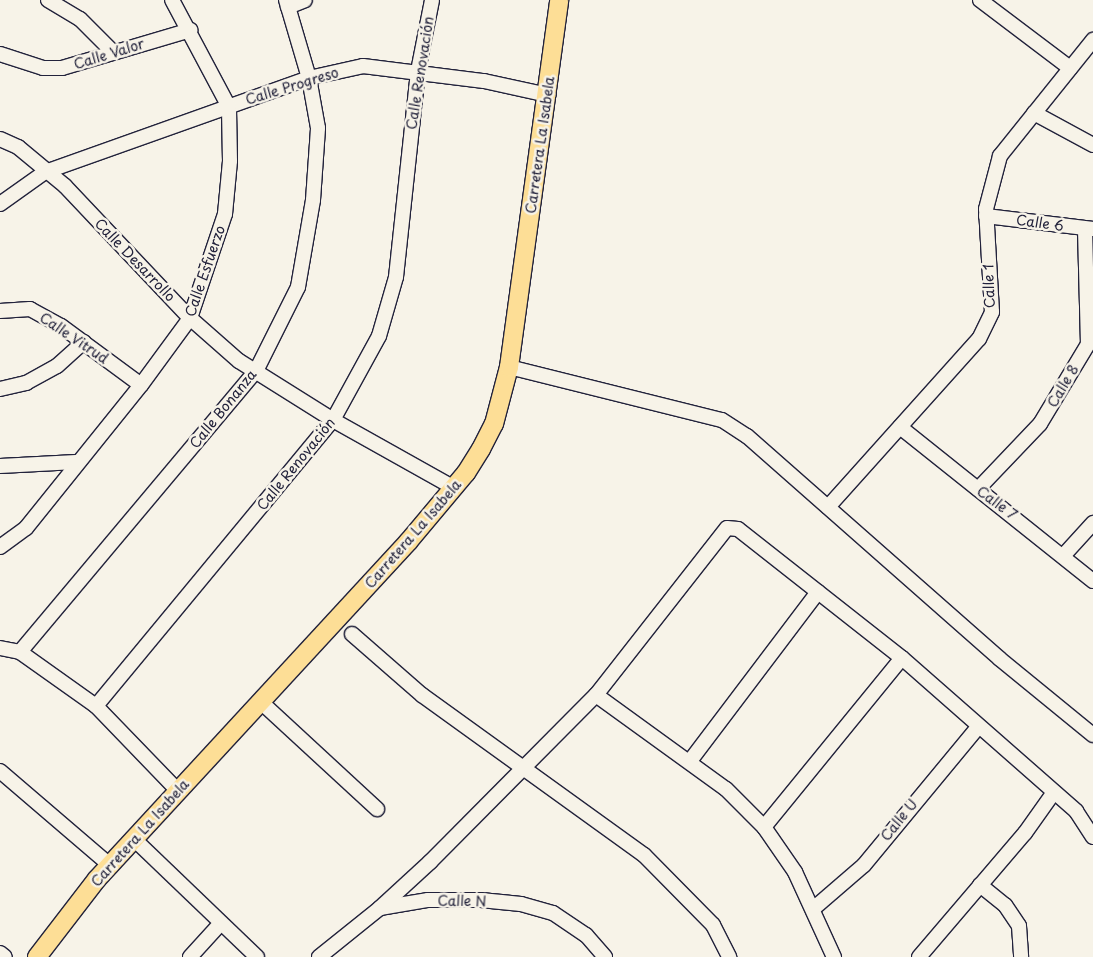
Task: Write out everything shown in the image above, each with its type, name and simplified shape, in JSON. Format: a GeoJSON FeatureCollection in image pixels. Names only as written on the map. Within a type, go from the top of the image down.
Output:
{"type":"FeatureCollection","features":[{"type":"Feature","properties":{"kind":"main road","name":"Carretera La Isabela"},"geometry":{"type":"LineString","coordinates":[[37,957],[111,866],[454,488],[494,424],[509,367],[548,95],[559,0]]}},
{"type":"Feature","properties":{"kind":"street"},"geometry":{"type":"LineString","coordinates":[[48,0],[80,19],[114,53]]}},
{"type":"Feature","properties":{"kind":"street","name":"Calle Esfuerzo"},"geometry":{"type":"LineString","coordinates":[[0,547],[26,528],[76,462],[141,385],[190,318],[225,214],[230,160],[229,106],[190,30],[172,0]]}},
{"type":"Feature","properties":{"kind":"street"},"geometry":{"type":"LineString","coordinates":[[287,4],[305,0]]}},
{"type":"Feature","properties":{"kind":"street","name":"Calle Renovación"},"geometry":{"type":"LineString","coordinates":[[96,706],[333,420],[379,336],[396,277],[418,71],[432,0]]}},
{"type":"Feature","properties":{"kind":"street"},"geometry":{"type":"LineString","coordinates":[[980,0],[1070,68]]}},
{"type":"Feature","properties":{"kind":"street","name":"Calle Bonanza"},"geometry":{"type":"LineString","coordinates":[[20,652],[256,371],[298,287],[313,200],[318,128],[309,78],[287,4]]}},
{"type":"Feature","properties":{"kind":"street","name":"Calle Valor"},"geometry":{"type":"LineString","coordinates":[[0,54],[43,68],[62,68],[190,30]]}},
{"type":"Feature","properties":{"kind":"street","name":"Calle 1"},"geometry":{"type":"LineString","coordinates":[[828,507],[979,339],[992,312],[986,216],[1000,156],[1093,40]]}},
{"type":"Feature","properties":{"kind":"street","name":"Calle Progreso"},"geometry":{"type":"LineString","coordinates":[[0,204],[45,172],[309,78],[363,66],[418,71],[548,95]]}},
{"type":"Feature","properties":{"kind":"street"},"geometry":{"type":"LineString","coordinates":[[1034,113],[1093,145]]}},
{"type":"Feature","properties":{"kind":"street","name":"Calle Desarrollo"},"geometry":{"type":"LineString","coordinates":[[0,139],[18,147],[45,172],[65,186],[190,318],[256,371],[333,420],[454,488]]}},
{"type":"Feature","properties":{"kind":"street","name":"Calle 6"},"geometry":{"type":"LineString","coordinates":[[986,216],[1089,229]]}},
{"type":"Feature","properties":{"kind":"street","name":"Calle 8"},"geometry":{"type":"LineString","coordinates":[[978,489],[1040,424],[1088,344],[1089,229]]}},
{"type":"Feature","properties":{"kind":"street","name":"Calle Vitrud"},"geometry":{"type":"LineString","coordinates":[[0,311],[30,309],[84,342],[141,385]]}},
{"type":"Feature","properties":{"kind":"street"},"geometry":{"type":"LineString","coordinates":[[0,389],[26,383],[57,366],[84,342]]}},
{"type":"Feature","properties":{"kind":"street"},"geometry":{"type":"LineString","coordinates":[[509,367],[722,420],[747,436],[1000,659],[1093,735]]}},
{"type":"Feature","properties":{"kind":"street","name":"Calle 7"},"geometry":{"type":"LineString","coordinates":[[900,427],[1093,581]]}},
{"type":"Feature","properties":{"kind":"street"},"geometry":{"type":"LineString","coordinates":[[0,466],[76,462]]}},
{"type":"Feature","properties":{"kind":"street"},"geometry":{"type":"LineString","coordinates":[[1064,556],[1093,523]]}},
{"type":"Feature","properties":{"kind":"street"},"geometry":{"type":"LineString","coordinates":[[380,908],[526,767],[596,695],[727,528],[738,529],[902,658],[1076,811],[1093,837]]}},
{"type":"Feature","properties":{"kind":"street"},"geometry":{"type":"LineString","coordinates":[[690,761],[818,592]]}},
{"type":"Feature","properties":{"kind":"street"},"geometry":{"type":"LineString","coordinates":[[352,634],[422,695],[526,767],[644,855],[713,925],[729,957]]}},
{"type":"Feature","properties":{"kind":"street"},"geometry":{"type":"LineString","coordinates":[[0,648],[20,652],[96,706],[178,791]]}},
{"type":"Feature","properties":{"kind":"street"},"geometry":{"type":"LineString","coordinates":[[764,827],[902,658]]}},
{"type":"Feature","properties":{"kind":"street"},"geometry":{"type":"LineString","coordinates":[[596,695],[690,761],[726,789],[764,827],[795,872],[834,957]]}},
{"type":"Feature","properties":{"kind":"street"},"geometry":{"type":"LineString","coordinates":[[261,702],[377,809]]}},
{"type":"Feature","properties":{"kind":"street","name":"Calle U"},"geometry":{"type":"LineString","coordinates":[[813,909],[864,865],[979,726]]}},
{"type":"Feature","properties":{"kind":"street"},"geometry":{"type":"LineString","coordinates":[[0,771],[111,866]]}},
{"type":"Feature","properties":{"kind":"street"},"geometry":{"type":"LineString","coordinates":[[919,957],[980,885],[1054,792]]}},
{"type":"Feature","properties":{"kind":"street"},"geometry":{"type":"LineString","coordinates":[[1076,811],[1093,817]]}},
{"type":"Feature","properties":{"kind":"street"},"geometry":{"type":"LineString","coordinates":[[135,840],[220,924],[257,957]]}},
{"type":"Feature","properties":{"kind":"street"},"geometry":{"type":"LineString","coordinates":[[980,885],[1005,905],[1019,926],[1021,957]]}},
{"type":"Feature","properties":{"kind":"street","name":"Calle N"},"geometry":{"type":"LineString","coordinates":[[319,957],[380,908],[428,900],[481,900],[520,904],[553,913],[586,934],[605,957]]}},
{"type":"Feature","properties":{"kind":"street"},"geometry":{"type":"LineString","coordinates":[[190,957],[220,924]]}},
{"type":"Feature","properties":{"kind":"street"},"geometry":{"type":"LineString","coordinates":[[0,953],[5,957]]}}]}
